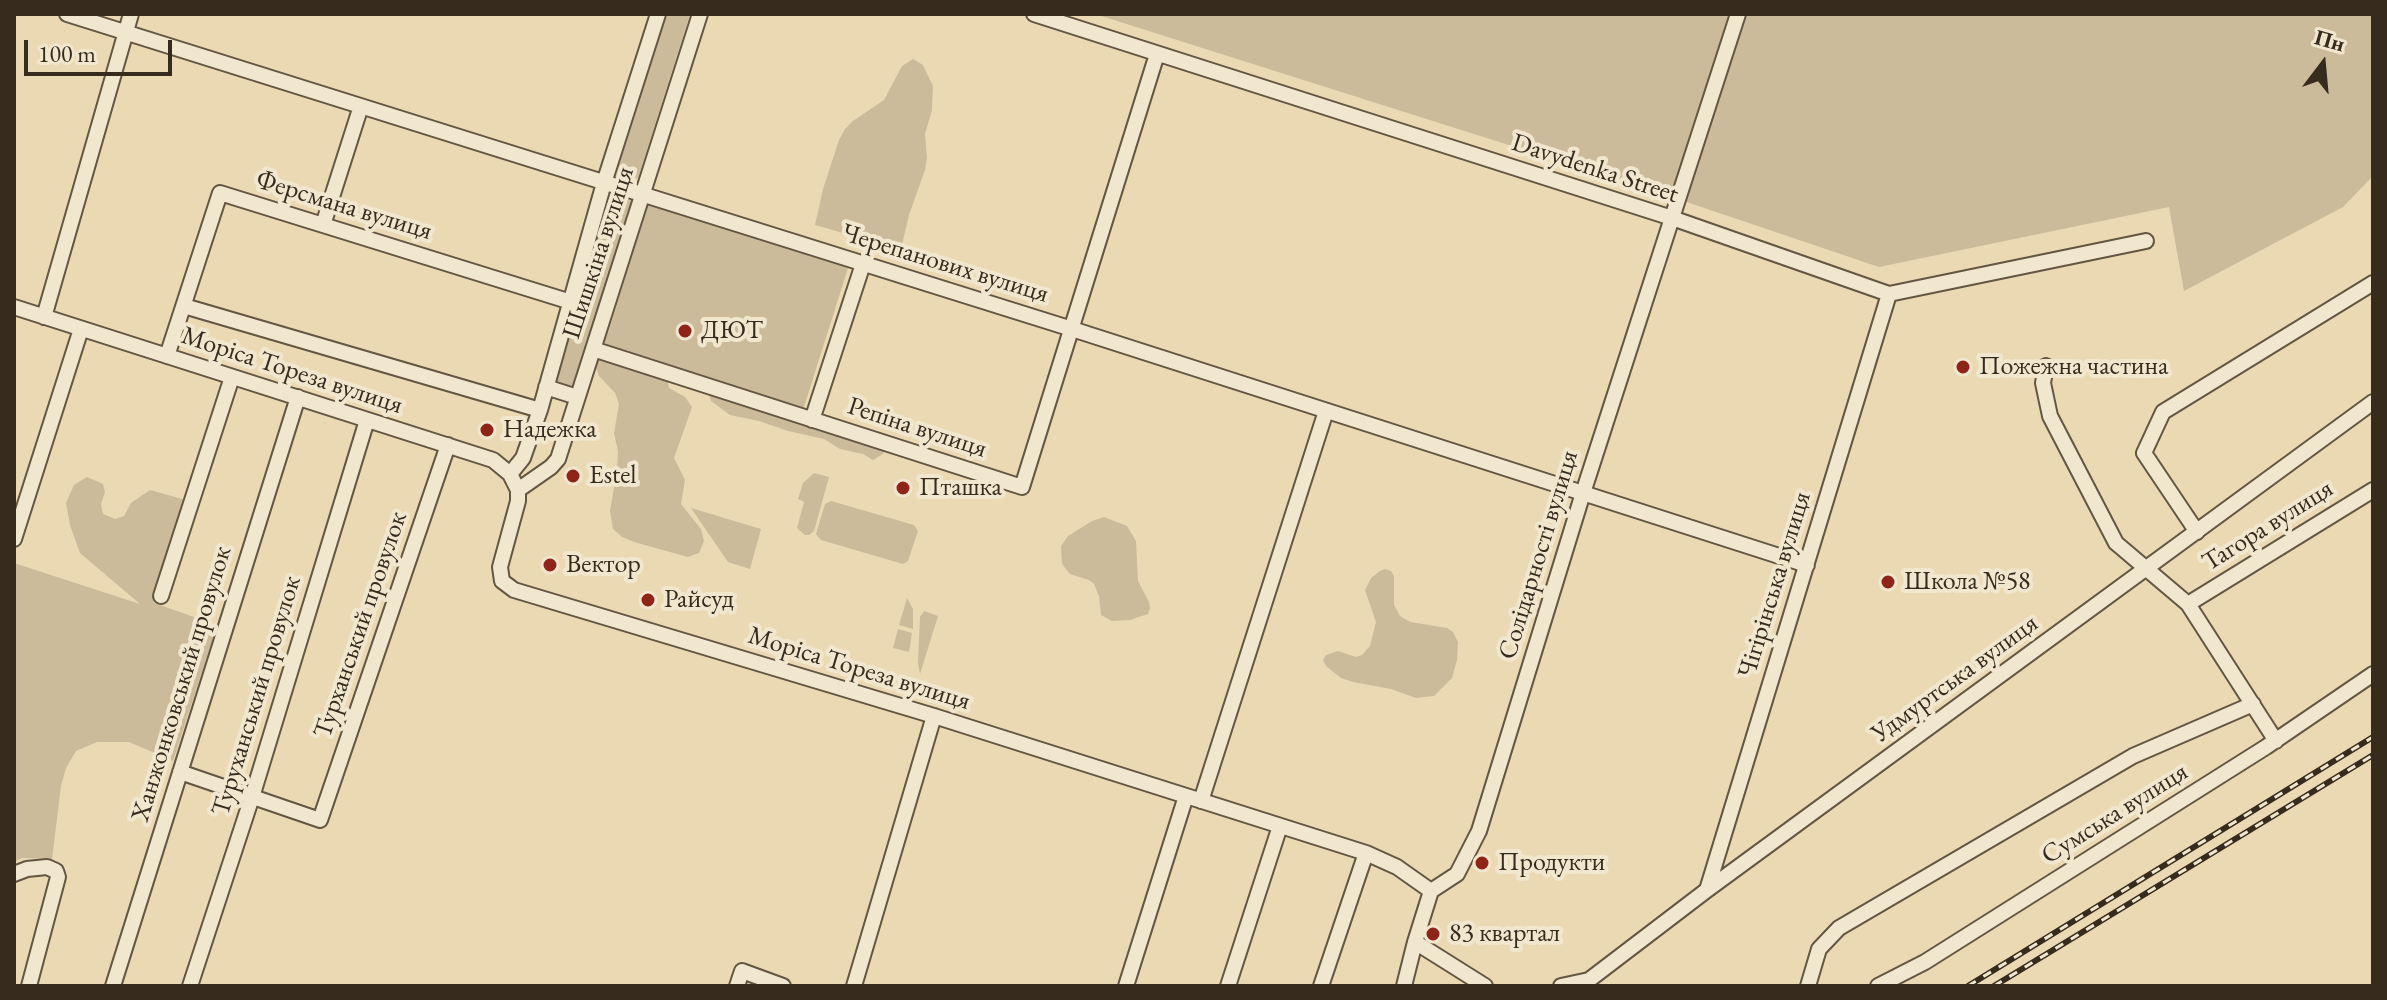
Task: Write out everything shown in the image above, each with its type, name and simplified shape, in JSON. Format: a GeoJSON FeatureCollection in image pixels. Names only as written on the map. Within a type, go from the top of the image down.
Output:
{"type":"FeatureCollection","features":[{"type":"Feature","properties":{"kind":"street","name":"Черепанових вулиця"},"geometry":{"type":"LineString","coordinates":[[67,14],[1072,329],[1807,565]]}},
{"type":"Feature","properties":{"kind":"street"},"geometry":{"type":"LineString","coordinates":[[44,317],[131,14]]}},
{"type":"Feature","properties":{"kind":"street"},"geometry":{"type":"LineString","coordinates":[[518,490],[510,474],[523,458],[540,410],[604,183],[658,14]]}},
{"type":"Feature","properties":{"kind":"street","name":"Шишкiна вулиця"},"geometry":{"type":"LineString","coordinates":[[518,490],[558,459],[700,14]]}},
{"type":"Feature","properties":{"kind":"street","name":"Davydenka Street"},"geometry":{"type":"LineString","coordinates":[[1034,14],[1672,218],[1889,294]]}},
{"type":"Feature","properties":{"kind":"street","name":"Солідарності вулиця"},"geometry":{"type":"LineString","coordinates":[[1431,891],[1457,874],[1479,831],[1583,493],[1738,14]]}},
{"type":"Feature","properties":{"kind":"street","name":"Репiна вулиця"},"geometry":{"type":"LineString","coordinates":[[593,349],[1022,487],[1157,54]]}},
{"type":"Feature","properties":{"kind":"street"},"geometry":{"type":"LineString","coordinates":[[323,225],[361,106]]}},
{"type":"Feature","properties":{"kind":"street","name":"Ферсмана вулиця"},"geometry":{"type":"LineString","coordinates":[[167,356],[220,193],[571,302]]}},
{"type":"Feature","properties":{"kind":"street"},"geometry":{"type":"LineString","coordinates":[[1889,294],[2146,241]]}},
{"type":"Feature","properties":{"kind":"street"},"geometry":{"type":"LineString","coordinates":[[812,420],[863,264]]}},
{"type":"Feature","properties":{"kind":"street"},"geometry":{"type":"LineString","coordinates":[[2197,532],[2144,453],[2163,412],[2373,283]]}},
{"type":"Feature","properties":{"kind":"street","name":"Чiгiрiнська вулиця"},"geometry":{"type":"LineString","coordinates":[[1707,890],[1889,294]]}},
{"type":"Feature","properties":{"kind":"street"},"geometry":{"type":"LineString","coordinates":[[184,306],[540,410]]}},
{"type":"Feature","properties":{"kind":"street","name":"Моріса Тореза вулиця"},"geometry":{"type":"LineString","coordinates":[[14,307],[493,460],[510,474]]}},
{"type":"Feature","properties":{"kind":"street"},"geometry":{"type":"LineString","coordinates":[[14,539],[81,329]]}},
{"type":"Feature","properties":{"kind":"street"},"geometry":{"type":"LineString","coordinates":[[2046,366],[2043,383],[2050,416],[2116,543],[2188,604],[2276,741]]}},
{"type":"Feature","properties":{"kind":"street","name":"Ханжонковський провулок"},"geometry":{"type":"LineString","coordinates":[[161,596],[232,377]]}},
{"type":"Feature","properties":{"kind":"street"},"geometry":{"type":"LineString","coordinates":[[546,387],[577,397]]}},
{"type":"Feature","properties":{"kind":"street","name":"Ханжонковський провулок"},"geometry":{"type":"LineString","coordinates":[[113,986],[298,397]]}},
{"type":"Feature","properties":{"kind":"street","name":"Удмуртська вулиця"},"geometry":{"type":"LineString","coordinates":[[1561,986],[1589,980],[1707,890],[2373,402]]}},
{"type":"Feature","properties":{"kind":"street"},"geometry":{"type":"LineString","coordinates":[[1201,801],[1326,411]]}},
{"type":"Feature","properties":{"kind":"street","name":"Туруханський провулок"},"geometry":{"type":"LineString","coordinates":[[190,986],[252,797],[367,420]]}},
{"type":"Feature","properties":{"kind":"street","name":"Турханський провулок"},"geometry":{"type":"LineString","coordinates":[[252,797],[320,820],[448,445]]}},
{"type":"Feature","properties":{"kind":"street","name":"Моріса Тореза вулиця"},"geometry":{"type":"LineString","coordinates":[[518,490],[518,501],[500,567],[502,581],[514,590],[934,716],[1366,853],[1397,867],[1431,891]]}},
{"type":"Feature","properties":{"kind":"street","name":"Тагора вулиця"},"geometry":{"type":"LineString","coordinates":[[2188,604],[2373,490]]}},
{"type":"Feature","properties":{"kind":"street","name":"Сумська вулиця"},"geometry":{"type":"LineString","coordinates":[[1878,986],[1925,962],[2276,741],[2373,674]]}},
{"type":"Feature","properties":{"kind":"street"},"geometry":{"type":"LineString","coordinates":[[1808,986],[1819,949],[1839,928],[2133,756],[2253,704]]}},
{"type":"Feature","properties":{"kind":"street"},"geometry":{"type":"LineString","coordinates":[[854,986],[934,716]]}},
{"type":"Feature","properties":{"kind":"street"},"geometry":{"type":"LineString","coordinates":[[180,772],[252,797]]}},
{"type":"Feature","properties":{"kind":"street"},"geometry":{"type":"LineString","coordinates":[[1126,986],[1186,796]]}},
{"type":"Feature","properties":{"kind":"street"},"geometry":{"type":"LineString","coordinates":[[1228,986],[1280,826]]}},
{"type":"Feature","properties":{"kind":"street"},"geometry":{"type":"LineString","coordinates":[[1321,986],[1366,853]]}},
{"type":"Feature","properties":{"kind":"street"},"geometry":{"type":"LineString","coordinates":[[14,874],[38,867],[56,871],[57,885],[29,986]]}},
{"type":"Feature","properties":{"kind":"street"},"geometry":{"type":"LineString","coordinates":[[1404,986],[1431,891]]}},
{"type":"Feature","properties":{"kind":"street"},"geometry":{"type":"LineString","coordinates":[[1415,942],[1485,986]]}},
{"type":"Feature","properties":{"kind":"street"},"geometry":{"type":"LineString","coordinates":[[740,979],[783,986]]}},
{"type":"Feature","properties":{"kind":"shaded area"},"geometry":{"type":"Polygon","coordinates":[[[667,14],[690,14],[638,178],[627,178],[617,171],[667,14]]]}},
{"type":"Feature","properties":{"kind":"shaded area"},"geometry":{"type":"Polygon","coordinates":[[[1095,14],[2373,14],[2373,176],[2343,207],[2184,291],[2169,207],[1879,267],[1654,191],[1095,14]]]}},
{"type":"Feature","properties":{"kind":"shaded area"},"geometry":{"type":"Polygon","coordinates":[[[913,59],[923,65],[933,86],[932,110],[925,134],[927,158],[901,249],[890,254],[843,233],[815,225],[823,189],[845,129],[884,100],[902,66],[913,59]]]}},
{"type":"Feature","properties":{"kind":"shaded area"},"geometry":{"type":"Polygon","coordinates":[[[615,192],[629,196],[631,203],[575,386],[564,386],[554,380],[610,196],[615,192]]]}},
{"type":"Feature","properties":{"kind":"shaded area"},"geometry":{"type":"Polygon","coordinates":[[[649,202],[849,265],[803,410],[885,448],[883,454],[873,460],[863,454],[840,449],[824,439],[730,415],[711,401],[706,384],[676,372],[668,382],[669,388],[685,397],[692,407],[674,458],[685,480],[681,504],[701,529],[704,541],[699,553],[688,557],[622,537],[613,529],[610,511],[617,470],[618,451],[614,433],[619,404],[615,393],[599,376],[594,361],[596,349],[609,330],[649,202]]]}},
{"type":"Feature","properties":{"kind":"shaded area"},"geometry":{"type":"Polygon","coordinates":[[[814,473],[829,477],[814,531],[805,535],[797,528],[804,502],[798,499],[803,483],[814,473]]]}},
{"type":"Feature","properties":{"kind":"shaded area"},"geometry":{"type":"Polygon","coordinates":[[[87,477],[103,484],[103,514],[115,519],[124,516],[131,503],[150,490],[186,500],[154,603],[217,625],[173,761],[129,742],[97,742],[76,751],[66,768],[61,786],[52,859],[22,858],[14,862],[14,563],[140,604],[80,553],[66,503],[74,485],[87,477]]]}},
{"type":"Feature","properties":{"kind":"shaded area"},"geometry":{"type":"Polygon","coordinates":[[[831,501],[914,525],[918,531],[908,561],[903,564],[821,540],[816,534],[825,504],[831,501]]]}},
{"type":"Feature","properties":{"kind":"shaded area"},"geometry":{"type":"Polygon","coordinates":[[[691,508],[761,529],[750,569],[728,562],[691,508]]]}},
{"type":"Feature","properties":{"kind":"shaded area"},"geometry":{"type":"Polygon","coordinates":[[[1104,517],[1127,526],[1136,541],[1138,581],[1149,602],[1148,614],[1130,620],[1112,621],[1101,615],[1094,584],[1070,574],[1062,564],[1061,546],[1068,536],[1104,517]]]}},
{"type":"Feature","properties":{"kind":"shaded area"},"geometry":{"type":"Polygon","coordinates":[[[1385,569],[1394,576],[1394,605],[1400,616],[1410,622],[1447,628],[1458,642],[1452,678],[1434,696],[1416,698],[1391,689],[1353,682],[1341,678],[1323,660],[1326,655],[1338,651],[1356,657],[1370,646],[1376,622],[1365,590],[1371,578],[1385,569]]]}},
{"type":"Feature","properties":{"kind":"shaded area"},"geometry":{"type":"Polygon","coordinates":[[[907,598],[913,609],[913,629],[899,625],[907,598]]]}},
{"type":"Feature","properties":{"kind":"shaded area"},"geometry":{"type":"Polygon","coordinates":[[[924,611],[938,616],[920,674],[920,617],[924,611]]]}},
{"type":"Feature","properties":{"kind":"shaded area"},"geometry":{"type":"Polygon","coordinates":[[[898,629],[912,633],[909,652],[893,648],[898,629]]]}},
{"type":"Feature","properties":{"kind":"railway"},"geometry":{"type":"LineString","coordinates":[[1968,986],[2373,737]]}},
{"type":"Feature","properties":{"kind":"railway"},"geometry":{"type":"LineString","coordinates":[[1994,986],[2373,755]]}},
{"type":"Feature","properties":{"kind":"place","name":"ДЮТ"},"geometry":{"type":"Point","coordinates":[685,331]}},
{"type":"Feature","properties":{"kind":"place","name":"Пожежна частина"},"geometry":{"type":"Point","coordinates":[1963,367]}},
{"type":"Feature","properties":{"kind":"place","name":"Надежка"},"geometry":{"type":"Point","coordinates":[487,430]}},
{"type":"Feature","properties":{"kind":"place","name":"Estel"},"geometry":{"type":"Point","coordinates":[573,476]}},
{"type":"Feature","properties":{"kind":"place","name":"Пташка"},"geometry":{"type":"Point","coordinates":[903,488]}},
{"type":"Feature","properties":{"kind":"place","name":"Вектор"},"geometry":{"type":"Point","coordinates":[550,565]}},
{"type":"Feature","properties":{"kind":"place","name":"Школа №58"},"geometry":{"type":"Point","coordinates":[1888,582]}},
{"type":"Feature","properties":{"kind":"place","name":"Райсуд"},"geometry":{"type":"Point","coordinates":[648,600]}},
{"type":"Feature","properties":{"kind":"place","name":"Продукти"},"geometry":{"type":"Point","coordinates":[1482,863]}},
{"type":"Feature","properties":{"kind":"place","name":"83 квартал"},"geometry":{"type":"Point","coordinates":[1433,934]}}]}
